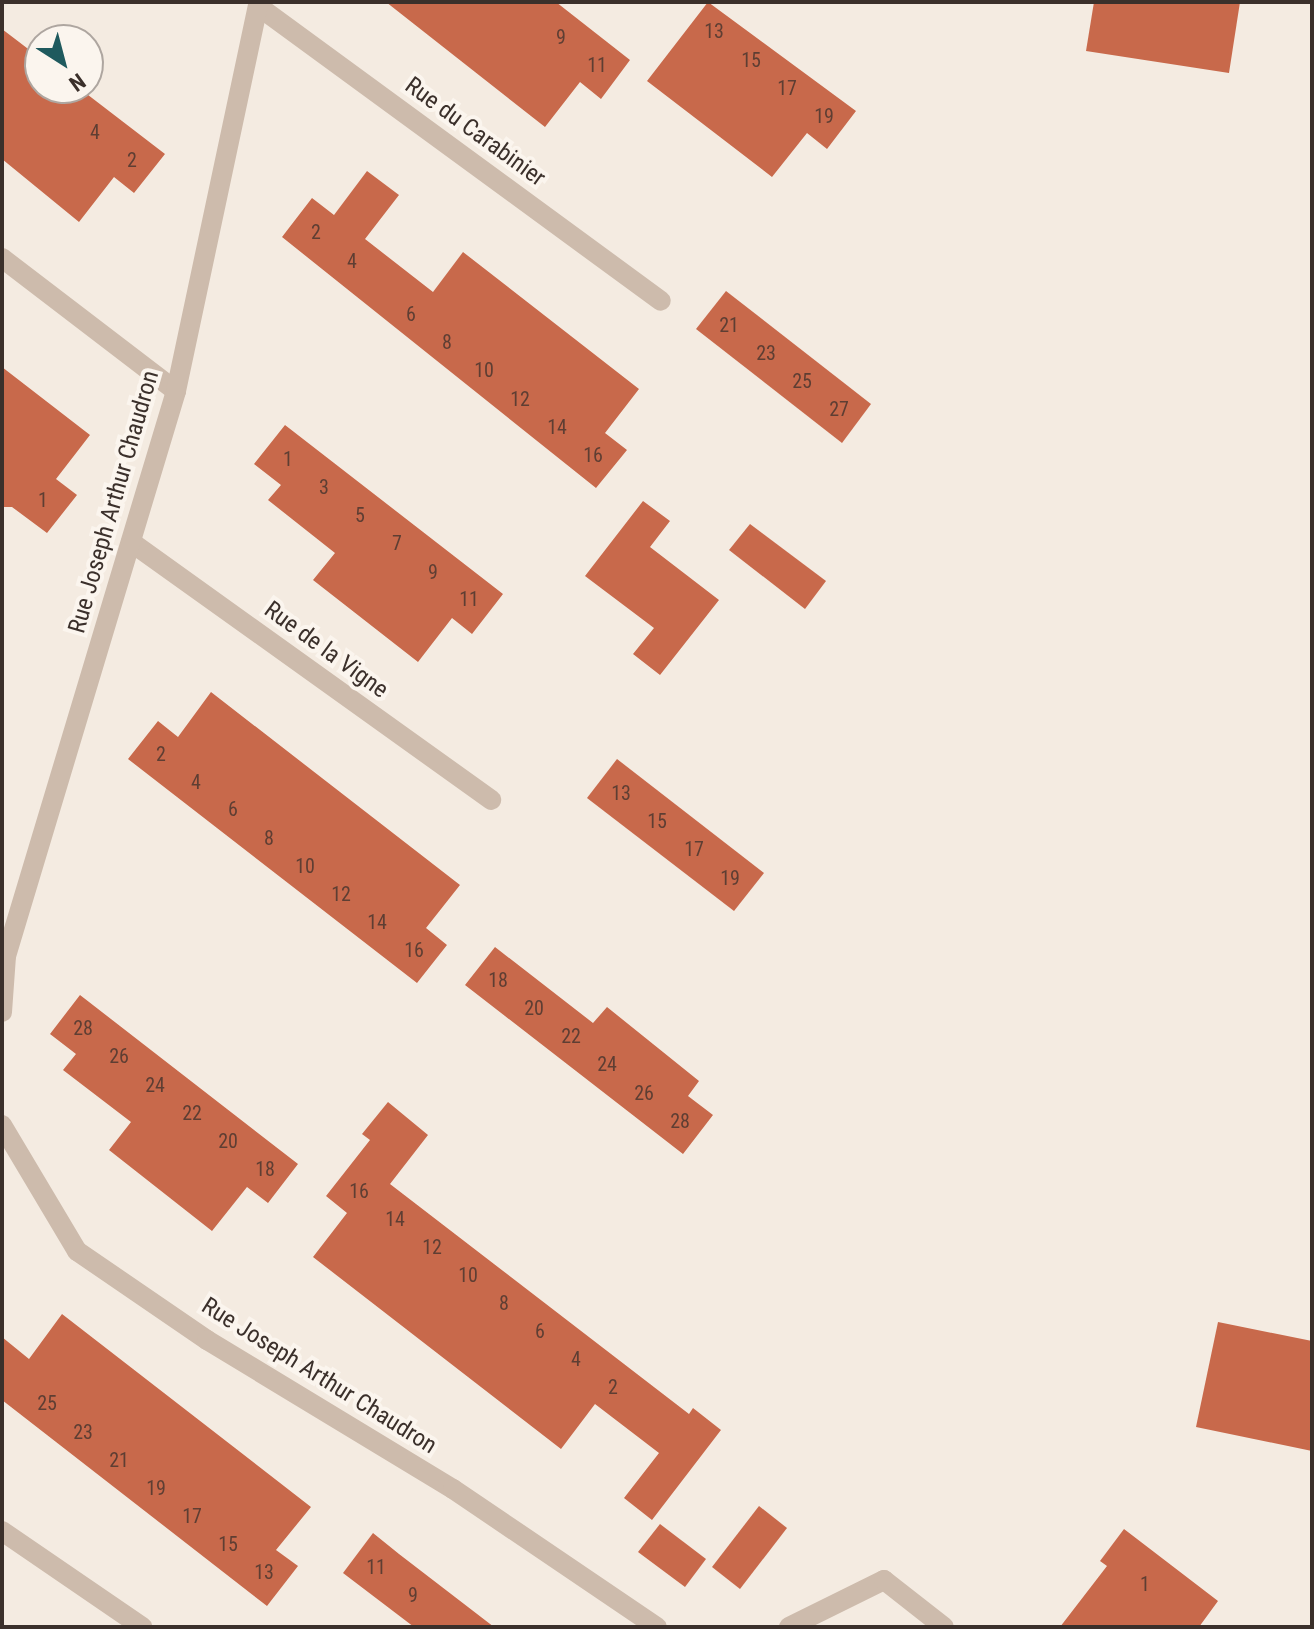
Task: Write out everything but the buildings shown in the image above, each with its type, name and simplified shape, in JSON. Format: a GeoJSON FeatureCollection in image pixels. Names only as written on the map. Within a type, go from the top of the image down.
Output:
{"type":"FeatureCollection","features":[{"type":"Feature","properties":{"kind":"street","name":"Rue du Carabinier"},"geometry":{"type":"LineString","coordinates":[[258,4],[661,301]]}},
{"type":"Feature","properties":{"kind":"street","name":"Rue Joseph Arthur Chaudron"},"geometry":{"type":"LineString","coordinates":[[2,1012],[4,954],[176,391],[258,4]]}},
{"type":"Feature","properties":{"kind":"street"},"geometry":{"type":"LineString","coordinates":[[2,258],[176,391]]}},
{"type":"Feature","properties":{"kind":"street","name":"Rue de la Vigne"},"geometry":{"type":"LineString","coordinates":[[131,542],[491,800]]}},
{"type":"Feature","properties":{"kind":"street","name":"Rue Joseph Arthur Chaudron"},"geometry":{"type":"LineString","coordinates":[[2,1125],[77,1251],[207,1340],[453,1489],[657,1627]]}},
{"type":"Feature","properties":{"kind":"street"},"geometry":{"type":"LineString","coordinates":[[2,1531],[142,1627]]}},
{"type":"Feature","properties":{"kind":"street"},"geometry":{"type":"LineString","coordinates":[[789,1627],[884,1580],[944,1627]]}}]}
